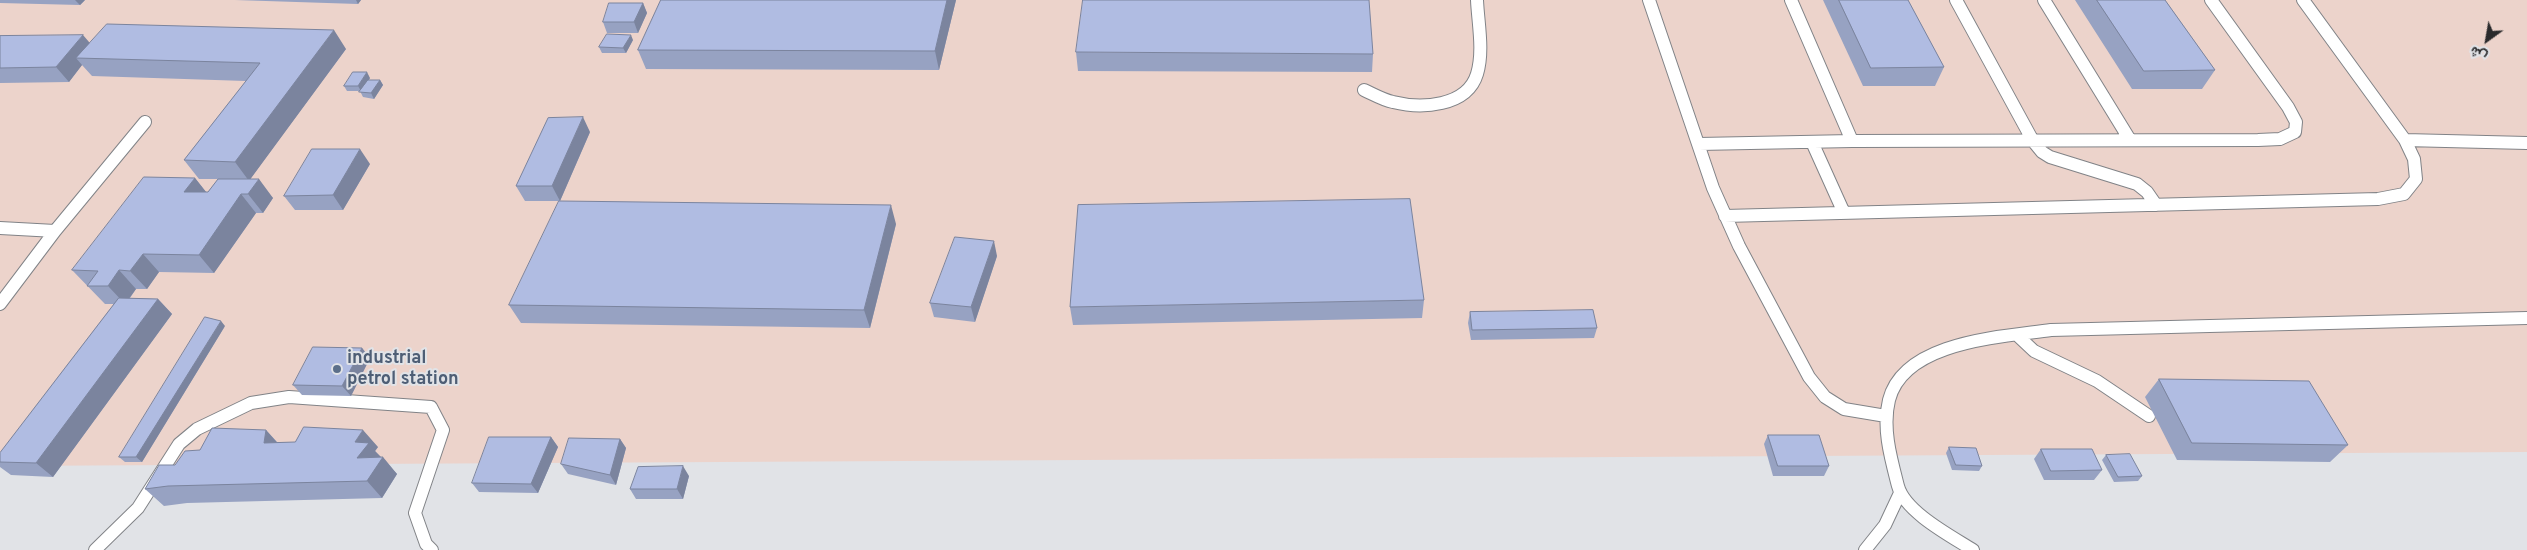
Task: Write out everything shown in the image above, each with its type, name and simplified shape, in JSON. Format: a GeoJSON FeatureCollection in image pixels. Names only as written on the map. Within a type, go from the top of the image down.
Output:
{"type":"FeatureCollection","features":[{"type":"Feature","properties":{"kind":"lane"},"geometry":{"type":"LineString","coordinates":[[1364,90],[1390,101],[1408,105],[1427,105],[1445,102],[1460,95],[1471,86],[1477,74],[1477,0]]}},
{"type":"Feature","properties":{"kind":"lane"},"geometry":{"type":"LineString","coordinates":[[1649,0],[1725,216],[1785,333],[1816,387],[1833,403],[1844,409],[1886,416]]}},
{"type":"Feature","properties":{"kind":"lane"},"geometry":{"type":"LineString","coordinates":[[1791,0],[1852,141]]}},
{"type":"Feature","properties":{"kind":"lane"},"geometry":{"type":"LineString","coordinates":[[1956,0],[2033,141],[2042,152],[2050,157],[2137,184],[2147,192],[2156,205]]}},
{"type":"Feature","properties":{"kind":"lane"},"geometry":{"type":"LineString","coordinates":[[2044,0],[2130,140]]}},
{"type":"Feature","properties":{"kind":"lane"},"geometry":{"type":"LineString","coordinates":[[1699,144],[1852,141],[2258,140],[2280,139],[2295,132],[2296,122],[2288,107],[2211,0]]}},
{"type":"Feature","properties":{"kind":"lane"},"geometry":{"type":"LineString","coordinates":[[1725,216],[2378,199],[2404,194],[2416,179],[2414,159],[2405,140],[2303,0]]}},
{"type":"Feature","properties":{"kind":"lane"},"geometry":{"type":"LineString","coordinates":[[0,304],[55,231],[145,122]]}},
{"type":"Feature","properties":{"kind":"lane"},"geometry":{"type":"LineString","coordinates":[[2405,140],[2527,142]]}},
{"type":"Feature","properties":{"kind":"lane"},"geometry":{"type":"LineString","coordinates":[[1812,142],[1844,213]]}},
{"type":"Feature","properties":{"kind":"lane"},"geometry":{"type":"LineString","coordinates":[[0,228],[55,231]]}},
{"type":"Feature","properties":{"kind":"lane"},"geometry":{"type":"LineString","coordinates":[[1973,550],[1936,525],[1900,494],[1890,454],[1886,416],[1892,391],[1899,377],[1916,362],[1945,350],[2016,335],[2051,330],[2527,318]]}},
{"type":"Feature","properties":{"kind":"lane"},"geometry":{"type":"LineString","coordinates":[[2016,335],[2024,344],[2037,353],[2098,381],[2149,416]]}},
{"type":"Feature","properties":{"kind":"lane"},"geometry":{"type":"LineString","coordinates":[[94,550],[138,508],[179,444],[197,429],[252,403],[289,397],[431,407],[443,430],[415,513],[426,544],[432,550]]}},
{"type":"Feature","properties":{"kind":"lane"},"geometry":{"type":"LineString","coordinates":[[1865,550],[1885,525],[1900,494]]}},
{"type":"Feature","properties":{"kind":"shaded area"},"geometry":{"type":"Polygon","coordinates":[[[0,0],[2527,0],[2527,452],[0,466],[0,0]]]}},
{"type":"Feature","properties":{"kind":"building"},"geometry":{"type":"Polygon","coordinates":[[[661,0],[947,0],[935,51],[638,50],[661,0]]]}},
{"type":"Feature","properties":{"kind":"building"},"geometry":{"type":"Polygon","coordinates":[[[1083,0],[1369,0],[1373,54],[1076,52],[1083,0]]]}},
{"type":"Feature","properties":{"kind":"building"},"geometry":{"type":"Polygon","coordinates":[[[1839,0],[1908,0],[1944,67],[1871,68],[1839,0]]]}},
{"type":"Feature","properties":{"kind":"building"},"geometry":{"type":"Polygon","coordinates":[[[2097,0],[2165,0],[2215,70],[2144,71],[2097,0]]]}},
{"type":"Feature","properties":{"kind":"building"},"geometry":{"type":"Polygon","coordinates":[[[609,3],[643,3],[634,22],[603,22],[609,3]]]}},
{"type":"Feature","properties":{"kind":"building"},"geometry":{"type":"Polygon","coordinates":[[[107,24],[334,30],[235,162],[184,160],[260,63],[76,58],[107,24]]]}},
{"type":"Feature","properties":{"kind":"building"},"geometry":{"type":"Polygon","coordinates":[[[607,34],[631,35],[623,48],[599,47],[607,34]]]}},
{"type":"Feature","properties":{"kind":"building"},"geometry":{"type":"Polygon","coordinates":[[[83,35],[56,67],[0,68],[0,36],[83,35]]]}},
{"type":"Feature","properties":{"kind":"building"},"geometry":{"type":"Polygon","coordinates":[[[353,72],[367,72],[358,86],[344,86],[353,72]]]}},
{"type":"Feature","properties":{"kind":"building"},"geometry":{"type":"Polygon","coordinates":[[[368,80],[380,80],[371,93],[359,92],[368,80]]]}},
{"type":"Feature","properties":{"kind":"building"},"geometry":{"type":"Polygon","coordinates":[[[583,117],[552,186],[516,186],[548,118],[583,117]]]}},
{"type":"Feature","properties":{"kind":"building"},"geometry":{"type":"Polygon","coordinates":[[[312,149],[360,149],[333,195],[284,196],[312,149]]]}},
{"type":"Feature","properties":{"kind":"building"},"geometry":{"type":"Polygon","coordinates":[[[144,177],[195,178],[184,192],[208,192],[218,179],[259,179],[248,194],[241,194],[199,255],[143,254],[130,271],[119,270],[108,286],[87,286],[98,271],[72,270],[144,177]]]}},
{"type":"Feature","properties":{"kind":"building"},"geometry":{"type":"Polygon","coordinates":[[[1410,199],[1424,300],[1070,307],[1078,205],[1410,199]]]}},
{"type":"Feature","properties":{"kind":"building"},"geometry":{"type":"Polygon","coordinates":[[[559,201],[891,205],[864,310],[509,305],[559,201]]]}},
{"type":"Feature","properties":{"kind":"building"},"geometry":{"type":"Polygon","coordinates":[[[955,237],[994,241],[971,307],[930,303],[955,237]]]}},
{"type":"Feature","properties":{"kind":"building"},"geometry":{"type":"Polygon","coordinates":[[[119,298],[158,299],[36,463],[0,462],[0,453],[119,298]]]}},
{"type":"Feature","properties":{"kind":"building"},"geometry":{"type":"Polygon","coordinates":[[[1593,310],[1597,328],[1472,330],[1470,312],[1593,310]]]}},
{"type":"Feature","properties":{"kind":"building"},"geometry":{"type":"Polygon","coordinates":[[[205,317],[221,321],[136,457],[119,457],[205,317]]]}},
{"type":"Feature","properties":{"kind":"building"},"geometry":{"type":"Polygon","coordinates":[[[313,347],[362,348],[342,386],[293,385],[313,347]]]}},
{"type":"Feature","properties":{"kind":"building"},"geometry":{"type":"Polygon","coordinates":[[[2159,379],[2309,381],[2348,445],[2192,443],[2159,379]]]}},
{"type":"Feature","properties":{"kind":"building"},"geometry":{"type":"Polygon","coordinates":[[[304,427],[363,430],[355,442],[369,443],[357,458],[383,457],[367,481],[168,486],[145,489],[159,465],[175,465],[185,451],[200,450],[212,428],[266,430],[264,443],[295,442],[304,427]]]}},
{"type":"Feature","properties":{"kind":"building"},"geometry":{"type":"Polygon","coordinates":[[[1768,435],[1819,435],[1829,466],[1778,466],[1768,435]]]}},
{"type":"Feature","properties":{"kind":"building"},"geometry":{"type":"Polygon","coordinates":[[[489,437],[551,437],[531,484],[472,483],[489,437]]]}},
{"type":"Feature","properties":{"kind":"building"},"geometry":{"type":"Polygon","coordinates":[[[569,438],[620,439],[610,475],[561,464],[569,438]]]}},
{"type":"Feature","properties":{"kind":"building"},"geometry":{"type":"Polygon","coordinates":[[[1949,447],[1976,448],[1982,466],[1956,465],[1949,447]]]}},
{"type":"Feature","properties":{"kind":"building"},"geometry":{"type":"Polygon","coordinates":[[[2041,449],[2092,449],[2102,470],[2051,471],[2041,449]]]}},
{"type":"Feature","properties":{"kind":"building"},"geometry":{"type":"Polygon","coordinates":[[[2130,454],[2142,476],[2118,477],[2106,455],[2130,454]]]}},
{"type":"Feature","properties":{"kind":"building"},"geometry":{"type":"Polygon","coordinates":[[[683,466],[677,489],[630,489],[638,467],[683,466]]]}},
{"type":"Feature","properties":{"kind":"place","name":"industrial petrol station"},"geometry":{"type":"Point","coordinates":[337,369]}}]}
